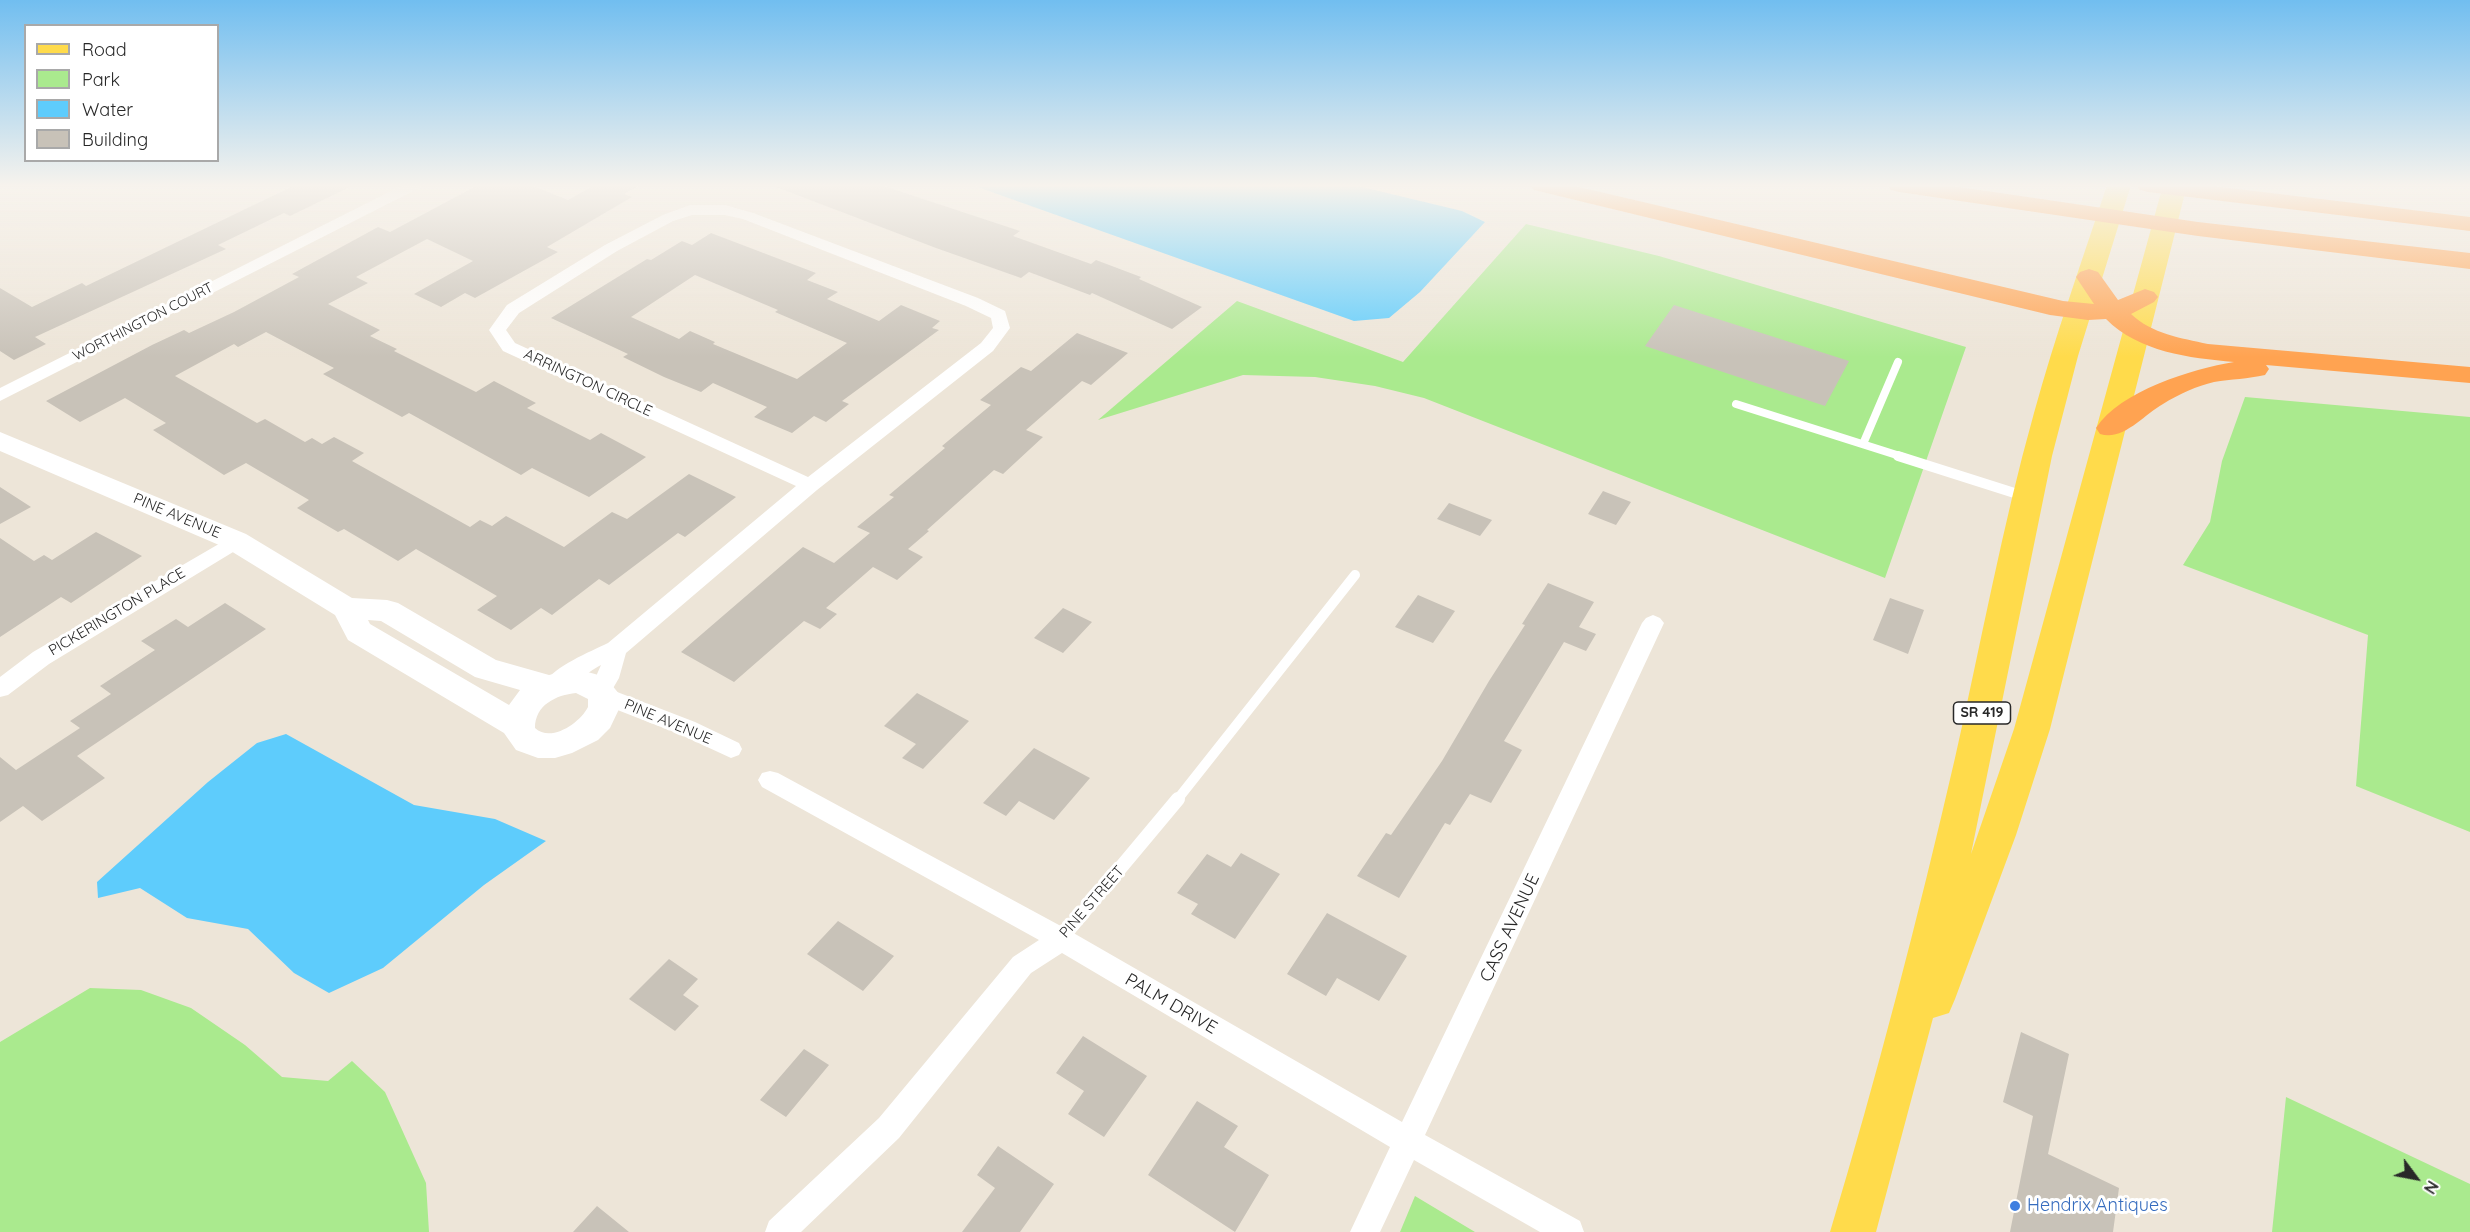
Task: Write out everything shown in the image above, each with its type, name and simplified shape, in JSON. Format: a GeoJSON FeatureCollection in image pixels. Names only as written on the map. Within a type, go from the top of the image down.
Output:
{"type":"FeatureCollection","features":[{"type":"Feature","properties":{"kind":"highway"},"geometry":{"type":"LineString","coordinates":[[1781,242],[2077,312],[2111,311],[2130,307],[2145,297]]}},
{"type":"Feature","properties":{"kind":"highway"},"geometry":{"type":"LineString","coordinates":[[2313,242],[2470,261]]}},
{"type":"Feature","properties":{"kind":"highway"},"geometry":{"type":"LineString","coordinates":[[2089,277],[2111,311],[2136,332],[2170,345],[2208,352],[2470,375]]}},
{"type":"Feature","properties":{"kind":"highway"},"geometry":{"type":"LineString","coordinates":[[2110,428],[2137,406],[2179,383],[2227,370],[2351,365]]}},
{"type":"Feature","properties":{"kind":"main road","name":"SR 419"},"geometry":{"type":"LineString","coordinates":[[1889,1115],[1972,758],[2027,497],[2077,312],[2100,242]]}},
{"type":"Feature","properties":{"kind":"main road","name":"SR 419"},"geometry":{"type":"LineString","coordinates":[[1853,1232],[1889,1115],[1997,835],[2032,729],[2160,242]]}},
{"type":"Feature","properties":{"kind":"street","name":"WORTHINGTON COURT"},"geometry":{"type":"LineString","coordinates":[[0,395],[301,242]]}},
{"type":"Feature","properties":{"kind":"street","name":"ARRINGTON CIRCLE"},"geometry":{"type":"LineString","coordinates":[[621,242],[513,309],[496,330],[509,347],[810,485]]}},
{"type":"Feature","properties":{"kind":"street","name":"ARRINGTON CIRCLE"},"geometry":{"type":"LineString","coordinates":[[552,686],[587,663],[616,649],[810,485],[987,347],[1002,328],[999,315],[972,302],[817,242]]}},
{"type":"Feature","properties":{"kind":"street","name":"PINE AVENUE"},"geometry":{"type":"LineString","coordinates":[[0,441],[236,541],[346,608],[387,611],[486,669],[552,686]]}},
{"type":"Feature","properties":{"kind":"street","name":"PICKERINGTON PLACE"},"geometry":{"type":"LineString","coordinates":[[0,689],[41,657],[236,541]]}},
{"type":"Feature","properties":{"kind":"street","name":"PINE AVENUE"},"geometry":{"type":"LineString","coordinates":[[346,608],[359,632],[518,725]]}},
{"type":"Feature","properties":{"kind":"street","name":"CASS AVENUE"},"geometry":{"type":"LineString","coordinates":[[1365,1232],[1653,623]]}},
{"type":"Feature","properties":{"kind":"street"},"geometry":{"type":"LineString","coordinates":[[603,693],[616,649]]}},
{"type":"Feature","properties":{"kind":"street","name":"PINE AVENUE"},"geometry":{"type":"LineString","coordinates":[[603,693],[605,707],[601,719],[591,730],[563,744],[549,746],[527,741],[520,734],[519,717],[527,702],[552,686],[576,681],[586,682],[603,693],[731,749]]}},
{"type":"Feature","properties":{"kind":"street","name":"PALM DRIVE"},"geometry":{"type":"LineString","coordinates":[[770,780],[1061,939],[1409,1142],[1569,1232]]}},
{"type":"Feature","properties":{"kind":"street","name":"PINE STREET"},"geometry":{"type":"LineString","coordinates":[[780,1232],[889,1128],[1022,965],[1061,939]]}},
{"type":"Feature","properties":{"kind":"lane"},"geometry":{"type":"LineString","coordinates":[[1863,444],[1898,362]]}},
{"type":"Feature","properties":{"kind":"lane"},"geometry":{"type":"LineString","coordinates":[[1736,404],[2027,497]]}},
{"type":"Feature","properties":{"kind":"lane","name":"PINE STREET"},"geometry":{"type":"LineString","coordinates":[[1061,939],[1161,821],[1355,575]]}},
{"type":"Feature","properties":{"kind":"green space"},"geometry":{"type":"Polygon","coordinates":[[[1510,242],[1603,242],[1659,256],[1966,347],[1885,578],[1424,398],[1375,386],[1315,377],[1243,375],[1098,420],[1237,301],[1403,362],[1510,242]]]}},
{"type":"Feature","properties":{"kind":"green space"},"geometry":{"type":"Polygon","coordinates":[[[2245,397],[2470,417],[2470,832],[2356,786],[2368,635],[2183,565],[2210,522],[2222,461],[2245,397]]]}},
{"type":"Feature","properties":{"kind":"green space"},"geometry":{"type":"Polygon","coordinates":[[[90,988],[141,990],[191,1008],[245,1045],[282,1077],[328,1081],[352,1061],[385,1092],[426,1183],[429,1232],[0,1232],[0,1042],[90,988]]]}},
{"type":"Feature","properties":{"kind":"green space"},"geometry":{"type":"Polygon","coordinates":[[[2286,1097],[2470,1184],[2470,1232],[2272,1232],[2286,1097]]]}},
{"type":"Feature","properties":{"kind":"green space"},"geometry":{"type":"Polygon","coordinates":[[[1415,1196],[1475,1232],[1400,1232],[1415,1196]]]}},
{"type":"Feature","properties":{"kind":"water"},"geometry":{"type":"Polygon","coordinates":[[[1133,242],[1466,242],[1420,292],[1389,318],[1354,321],[1133,242]]]}},
{"type":"Feature","properties":{"kind":"water"},"geometry":{"type":"Polygon","coordinates":[[[286,734],[414,805],[495,819],[546,841],[484,885],[383,968],[329,993],[294,973],[248,929],[187,918],[140,888],[98,898],[97,882],[208,782],[257,743],[286,734]]]}},
{"type":"Feature","properties":{"kind":"building"},"geometry":{"type":"Polygon","coordinates":[[[176,242],[223,242],[218,245],[226,249],[35,337],[46,344],[14,360],[0,351],[0,288],[32,307],[82,283],[86,286],[176,242]]]}},
{"type":"Feature","properties":{"kind":"building"},"geometry":{"type":"Polygon","coordinates":[[[350,242],[420,242],[356,277],[368,283],[328,304],[380,330],[370,336],[397,349],[394,351],[476,392],[494,381],[536,403],[527,408],[590,440],[601,433],[646,457],[589,497],[532,468],[521,475],[409,413],[402,417],[323,374],[334,368],[266,332],[238,347],[234,344],[175,376],[257,423],[265,419],[305,442],[312,438],[322,444],[334,437],[364,453],[352,461],[470,527],[480,520],[492,526],[506,516],[564,547],[612,512],[627,519],[689,474],[736,497],[685,537],[678,533],[609,585],[599,579],[552,615],[541,608],[511,630],[477,610],[497,596],[416,549],[398,561],[344,529],[338,532],[297,508],[309,500],[246,463],[224,475],[153,430],[166,423],[125,398],[80,422],[46,401],[152,345],[184,330],[189,333],[299,277],[292,274],[350,242]]]}},
{"type":"Feature","properties":{"kind":"building"},"geometry":{"type":"Polygon","coordinates":[[[434,242],[555,242],[547,247],[558,252],[475,298],[465,293],[441,307],[414,294],[473,261],[434,242]]]}},
{"type":"Feature","properties":{"kind":"building"},"geometry":{"type":"Polygon","coordinates":[[[680,242],[692,245],[696,242],[736,242],[816,273],[807,280],[838,292],[827,299],[879,321],[901,305],[940,321],[932,328],[939,330],[842,401],[849,404],[826,422],[814,416],[792,433],[754,417],[767,407],[713,383],[701,392],[664,377],[623,357],[628,354],[551,318],[647,259],[651,260],[680,242]],[[695,275],[631,317],[679,339],[690,331],[715,342],[713,344],[797,379],[847,343],[775,312],[778,310],[695,275]]]}},
{"type":"Feature","properties":{"kind":"building"},"geometry":{"type":"Polygon","coordinates":[[[922,242],[1031,242],[1091,264],[1096,260],[1141,277],[1139,279],[1202,307],[1172,329],[1092,293],[1090,295],[1029,272],[1021,278],[922,242]]]}},
{"type":"Feature","properties":{"kind":"building"},"geometry":{"type":"Polygon","coordinates":[[[1674,305],[1849,361],[1825,406],[1645,346],[1674,305]]]}},
{"type":"Feature","properties":{"kind":"building"},"geometry":{"type":"Polygon","coordinates":[[[1077,333],[1128,353],[1091,385],[1082,381],[1026,430],[1043,437],[1003,474],[994,470],[927,530],[929,531],[908,549],[923,557],[897,580],[873,567],[826,608],[837,614],[820,629],[804,621],[734,682],[681,652],[803,547],[834,563],[870,533],[857,527],[894,497],[889,495],[945,448],[942,446],[991,405],[980,400],[1021,367],[1031,371],[1077,333]]]}},
{"type":"Feature","properties":{"kind":"building"},"geometry":{"type":"Polygon","coordinates":[[[0,487],[31,507],[0,524],[0,487]]]}},
{"type":"Feature","properties":{"kind":"building"},"geometry":{"type":"Polygon","coordinates":[[[1603,491],[1631,502],[1616,525],[1588,514],[1603,491]]]}},
{"type":"Feature","properties":{"kind":"building"},"geometry":{"type":"Polygon","coordinates":[[[1449,503],[1492,520],[1480,536],[1437,519],[1449,503]]]}},
{"type":"Feature","properties":{"kind":"building"},"geometry":{"type":"Polygon","coordinates":[[[96,532],[142,556],[71,603],[61,597],[0,637],[0,538],[34,561],[44,555],[52,560],[96,532]]]}},
{"type":"Feature","properties":{"kind":"building"},"geometry":{"type":"Polygon","coordinates":[[[1548,583],[1594,602],[1579,627],[1596,634],[1586,651],[1564,642],[1504,741],[1522,750],[1491,803],[1470,794],[1450,825],[1445,823],[1399,898],[1357,876],[1386,833],[1391,835],[1442,761],[1548,583]]]}},
{"type":"Feature","properties":{"kind":"building"},"geometry":{"type":"Polygon","coordinates":[[[1418,595],[1455,611],[1433,643],[1395,627],[1418,595]]]}},
{"type":"Feature","properties":{"kind":"building"},"geometry":{"type":"Polygon","coordinates":[[[1890,598],[1924,610],[1908,654],[1873,640],[1890,598]]]}},
{"type":"Feature","properties":{"kind":"building"},"geometry":{"type":"Polygon","coordinates":[[[225,603],[266,629],[77,756],[105,778],[42,821],[23,806],[0,822],[0,757],[16,770],[80,728],[70,721],[111,694],[100,686],[155,650],[141,641],[176,619],[188,627],[225,603]]]}},
{"type":"Feature","properties":{"kind":"building"},"geometry":{"type":"Polygon","coordinates":[[[1063,608],[1092,622],[1063,653],[1034,638],[1063,608]]]}},
{"type":"Feature","properties":{"kind":"building"},"geometry":{"type":"Polygon","coordinates":[[[917,693],[969,721],[923,769],[902,758],[916,744],[884,726],[917,693]]]}},
{"type":"Feature","properties":{"kind":"building"},"geometry":{"type":"Polygon","coordinates":[[[1034,748],[1090,778],[1054,820],[1019,801],[1006,816],[983,803],[1034,748]]]}},
{"type":"Feature","properties":{"kind":"building"},"geometry":{"type":"Polygon","coordinates":[[[1241,853],[1280,874],[1235,939],[1191,914],[1198,904],[1177,893],[1207,854],[1231,867],[1241,853]]]}},
{"type":"Feature","properties":{"kind":"building"},"geometry":{"type":"Polygon","coordinates":[[[1327,913],[1407,956],[1379,1001],[1337,978],[1326,996],[1287,974],[1327,913]]]}},
{"type":"Feature","properties":{"kind":"building"},"geometry":{"type":"Polygon","coordinates":[[[838,921],[894,956],[863,991],[807,954],[838,921]]]}},
{"type":"Feature","properties":{"kind":"building"},"geometry":{"type":"Polygon","coordinates":[[[669,959],[698,979],[683,995],[699,1006],[675,1031],[629,999],[669,959]]]}},
{"type":"Feature","properties":{"kind":"building"},"geometry":{"type":"Polygon","coordinates":[[[2021,1032],[2069,1054],[2048,1154],[2119,1188],[2113,1232],[2010,1232],[2033,1116],[2003,1102],[2021,1032]]]}},
{"type":"Feature","properties":{"kind":"building"},"geometry":{"type":"Polygon","coordinates":[[[1083,1036],[1147,1076],[1104,1137],[1068,1114],[1084,1091],[1056,1073],[1083,1036]]]}},
{"type":"Feature","properties":{"kind":"building"},"geometry":{"type":"Polygon","coordinates":[[[804,1049],[829,1065],[786,1117],[760,1100],[804,1049]]]}},
{"type":"Feature","properties":{"kind":"building"},"geometry":{"type":"Polygon","coordinates":[[[1197,1101],[1238,1126],[1224,1147],[1269,1175],[1235,1232],[1148,1175],[1197,1101]]]}},
{"type":"Feature","properties":{"kind":"building"},"geometry":{"type":"Polygon","coordinates":[[[998,1146],[1054,1184],[1020,1232],[962,1232],[995,1188],[977,1175],[998,1146]]]}},
{"type":"Feature","properties":{"kind":"building"},"geometry":{"type":"Polygon","coordinates":[[[597,1206],[629,1232],[573,1232],[597,1206]]]}},
{"type":"Feature","properties":{"kind":"place","name":"Hendrix Antiques"},"geometry":{"type":"Point","coordinates":[2015,1206]}}]}
